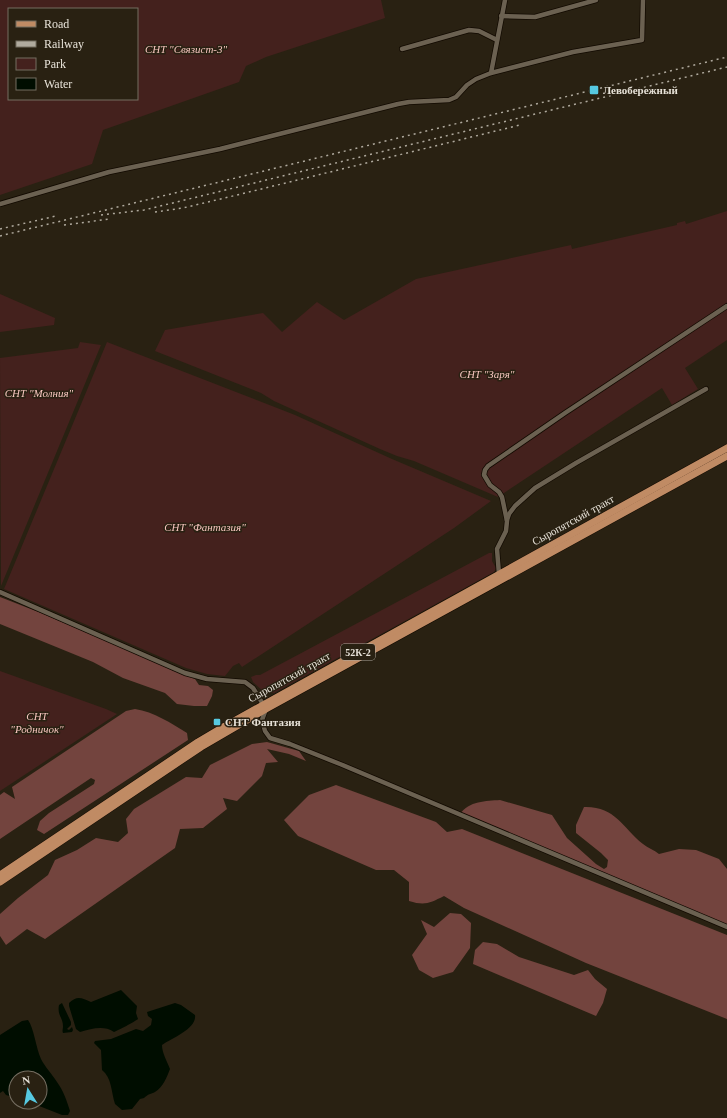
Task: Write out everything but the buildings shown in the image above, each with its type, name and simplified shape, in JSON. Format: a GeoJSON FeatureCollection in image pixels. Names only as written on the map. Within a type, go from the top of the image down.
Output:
{"type":"FeatureCollection","features":[{"type":"Feature","properties":{"kind":"main road","name":"Сыропятский тракт"},"geometry":{"type":"LineString","coordinates":[[0,882],[201,747],[265,706],[727,448]]}},
{"type":"Feature","properties":{"kind":"main road","name":"Сыропятский тракт"},"geometry":{"type":"LineString","coordinates":[[0,875],[198,742],[727,456]]}},
{"type":"Feature","properties":{"kind":"street"},"geometry":{"type":"LineString","coordinates":[[491,73],[505,0]]}},
{"type":"Feature","properties":{"kind":"street"},"geometry":{"type":"LineString","coordinates":[[501,16],[535,17],[596,0]]}},
{"type":"Feature","properties":{"kind":"street"},"geometry":{"type":"LineString","coordinates":[[0,204],[109,172],[220,149],[398,104],[409,102],[444,102],[456,97],[476,79],[491,73],[573,52],[642,40],[643,0]]}},
{"type":"Feature","properties":{"kind":"street"},"geometry":{"type":"LineString","coordinates":[[402,49],[469,30],[479,31],[497,40]]}},
{"type":"Feature","properties":{"kind":"street"},"geometry":{"type":"LineString","coordinates":[[507,522],[502,497],[499,492],[490,485],[484,475],[488,466],[727,306]]}},
{"type":"Feature","properties":{"kind":"street"},"geometry":{"type":"LineString","coordinates":[[499,574],[497,549],[506,530],[509,514],[515,506],[541,485],[576,463],[706,389]]}},
{"type":"Feature","properties":{"kind":"street"},"geometry":{"type":"LineString","coordinates":[[0,592],[185,673],[207,679],[245,682],[253,688],[265,706],[262,720],[265,731],[270,738],[290,744],[340,764],[727,927]]}},
{"type":"Feature","properties":{"kind":"green space","name":"СНТ \"Связист-3\""},"geometry":{"type":"Polygon","coordinates":[[[0,0],[381,0],[385,18],[266,57],[246,66],[239,82],[103,130],[92,164],[0,195],[0,0]]]}},
{"type":"Feature","properties":{"kind":"green space","name":"СНТ \"Заря\""},"geometry":{"type":"Polygon","coordinates":[[[727,211],[727,340],[685,368],[698,389],[672,405],[662,388],[498,497],[414,461],[380,449],[274,401],[261,393],[155,351],[165,330],[263,313],[282,332],[317,302],[344,320],[416,279],[571,245],[572,249],[677,225],[677,223],[685,221],[686,224],[727,211]]]}},
{"type":"Feature","properties":{"kind":"green space"},"geometry":{"type":"Polygon","coordinates":[[[0,294],[55,318],[54,325],[0,332],[0,294]]]}},
{"type":"Feature","properties":{"kind":"green space","name":"СНТ \"Молния\""},"geometry":{"type":"Polygon","coordinates":[[[80,342],[101,345],[1,586],[0,358],[78,348],[80,342]]]}},
{"type":"Feature","properties":{"kind":"green space","name":"СНТ \"Фантазия\""},"geometry":{"type":"Polygon","coordinates":[[[107,342],[295,415],[392,459],[491,501],[454,528],[242,667],[239,663],[233,666],[225,676],[207,674],[186,668],[4,589],[107,342]]]}},
{"type":"Feature","properties":{"kind":"green space"},"geometry":{"type":"Polygon","coordinates":[[[489,553],[492,553],[492,561],[496,568],[494,572],[274,693],[264,692],[253,682],[251,677],[260,675],[489,553]]]}},
{"type":"Feature","properties":{"kind":"green space","name":"СНТ \"Родничок\""},"geometry":{"type":"Polygon","coordinates":[[[0,671],[106,709],[117,714],[0,791],[0,671]]]}},
{"type":"Feature","properties":{"kind":"shaded area"},"geometry":{"type":"Polygon","coordinates":[[[0,597],[195,679],[199,685],[208,686],[213,690],[212,696],[207,706],[177,704],[165,693],[123,678],[93,662],[0,624],[0,597]]]}},
{"type":"Feature","properties":{"kind":"shaded area"},"geometry":{"type":"Polygon","coordinates":[[[135,709],[156,715],[175,725],[187,733],[188,740],[44,834],[37,830],[40,821],[49,813],[94,784],[95,780],[91,778],[0,839],[0,795],[4,792],[15,799],[12,787],[126,711],[135,709]]]}},
{"type":"Feature","properties":{"kind":"shaded area"},"geometry":{"type":"Polygon","coordinates":[[[267,742],[299,751],[306,761],[289,754],[267,749],[278,762],[266,763],[262,776],[237,801],[223,798],[227,809],[203,828],[180,829],[175,848],[45,939],[27,929],[6,945],[0,936],[0,914],[48,875],[55,860],[77,850],[96,838],[118,842],[128,833],[126,819],[134,809],[186,777],[202,778],[210,765],[252,744],[267,742]]]}},
{"type":"Feature","properties":{"kind":"shaded area"},"geometry":{"type":"Polygon","coordinates":[[[336,785],[436,822],[447,832],[462,829],[727,935],[727,1019],[586,963],[464,908],[444,896],[427,903],[409,901],[409,882],[394,870],[376,870],[298,836],[284,820],[309,795],[336,785]]]}},
{"type":"Feature","properties":{"kind":"shaded area"},"geometry":{"type":"Polygon","coordinates":[[[500,800],[552,815],[567,838],[596,864],[604,869],[607,867],[608,860],[576,833],[576,825],[584,807],[603,810],[611,814],[643,844],[659,854],[679,849],[696,850],[719,859],[727,869],[727,926],[460,814],[468,806],[478,802],[500,800]]]}},
{"type":"Feature","properties":{"kind":"shaded area"},"geometry":{"type":"Polygon","coordinates":[[[450,913],[461,914],[471,923],[470,948],[453,972],[433,978],[419,970],[412,955],[427,934],[421,920],[434,927],[450,913]]]}},
{"type":"Feature","properties":{"kind":"shaded area"},"geometry":{"type":"Polygon","coordinates":[[[483,942],[497,944],[519,957],[574,975],[588,970],[595,979],[607,989],[603,1003],[596,1016],[473,964],[475,950],[483,942]]]}},
{"type":"Feature","properties":{"kind":"water"},"geometry":{"type":"Polygon","coordinates":[[[121,990],[137,1006],[136,1013],[138,1019],[114,1032],[102,1028],[80,1032],[76,1029],[69,1006],[69,1003],[72,1000],[80,998],[91,1002],[121,990]]]}},
{"type":"Feature","properties":{"kind":"water"},"geometry":{"type":"Polygon","coordinates":[[[62,1003],[71,1022],[71,1025],[67,1029],[69,1030],[72,1027],[72,1032],[63,1033],[63,1023],[59,1014],[59,1005],[62,1003]]]}},
{"type":"Feature","properties":{"kind":"water"},"geometry":{"type":"Polygon","coordinates":[[[175,1003],[181,1005],[195,1015],[195,1020],[183,1033],[162,1045],[170,1069],[158,1090],[140,1099],[132,1109],[122,1110],[115,1104],[108,1077],[102,1070],[101,1050],[94,1043],[95,1041],[111,1039],[136,1029],[143,1031],[151,1025],[152,1019],[148,1016],[147,1012],[175,1003]]]}},
{"type":"Feature","properties":{"kind":"water"},"geometry":{"type":"Polygon","coordinates":[[[28,1020],[32,1028],[41,1059],[48,1070],[8,1070],[8,1096],[3,1091],[0,1093],[0,1035],[22,1021],[28,1020]]]}},
{"type":"Feature","properties":{"kind":"water"},"geometry":{"type":"Polygon","coordinates":[[[48,1070],[65,1096],[70,1111],[68,1115],[62,1115],[48,1109],[48,1070]]]}},
{"type":"Feature","properties":{"kind":"railway"},"geometry":{"type":"LineString","coordinates":[[0,236],[727,57]]}},
{"type":"Feature","properties":{"kind":"railway"},"geometry":{"type":"LineString","coordinates":[[101,215],[144,210],[727,67]]}},
{"type":"Feature","properties":{"kind":"railway"},"geometry":{"type":"LineString","coordinates":[[155,212],[183,208],[520,125]]}},
{"type":"Feature","properties":{"kind":"railway"},"geometry":{"type":"LineString","coordinates":[[0,229],[56,216]]}},
{"type":"Feature","properties":{"kind":"railway"},"geometry":{"type":"LineString","coordinates":[[64,225],[110,219]]}},
{"type":"Feature","properties":{"kind":"place","name":"Левобережный"},"geometry":{"type":"Point","coordinates":[594,90]}},
{"type":"Feature","properties":{"kind":"place","name":"СНТ Фантазия"},"geometry":{"type":"Point","coordinates":[217,722]}}]}
